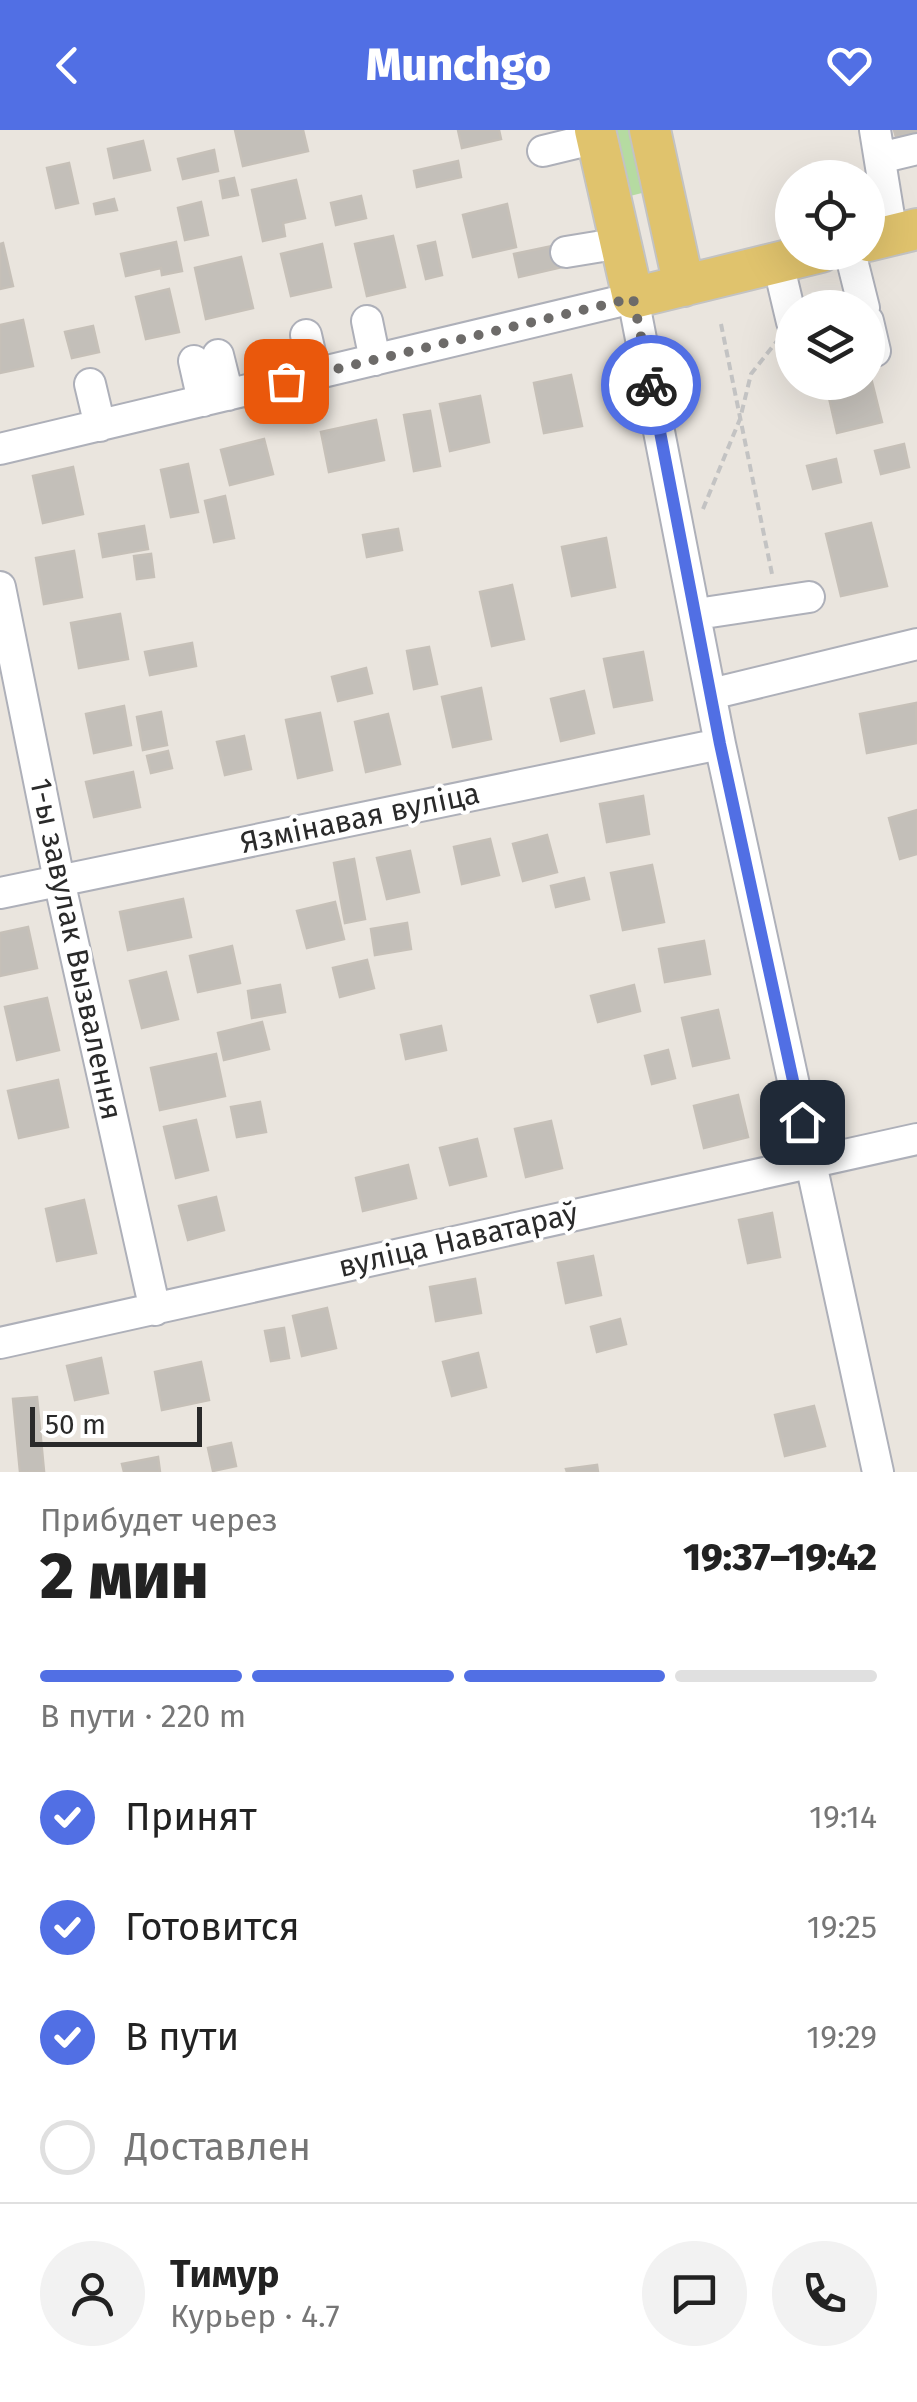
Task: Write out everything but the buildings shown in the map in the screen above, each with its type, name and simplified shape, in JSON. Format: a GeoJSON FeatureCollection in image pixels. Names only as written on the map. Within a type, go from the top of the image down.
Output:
{"type":"FeatureCollection","features":[{"type":"Feature","properties":{"kind":"main road"},"geometry":{"type":"LineString","coordinates":[[650,130],[684,286]]}},
{"type":"Feature","properties":{"kind":"main road"},"geometry":{"type":"LineString","coordinates":[[596,134],[633,298],[775,264]]}},
{"type":"Feature","properties":{"kind":"street"},"geometry":{"type":"LineString","coordinates":[[544,150],[596,134]]}},
{"type":"Feature","properties":{"kind":"street"},"geometry":{"type":"LineString","coordinates":[[892,235],[878,144],[917,149]]}},
{"type":"Feature","properties":{"kind":"street"},"geometry":{"type":"LineString","coordinates":[[566,252],[621,243]]}},
{"type":"Feature","properties":{"kind":"street"},"geometry":{"type":"LineString","coordinates":[[0,450],[633,298],[720,744],[878,1472]]}},
{"type":"Feature","properties":{"kind":"street"},"geometry":{"type":"LineString","coordinates":[[366,321],[376,360]]}},
{"type":"Feature","properties":{"kind":"street"},"geometry":{"type":"LineString","coordinates":[[306,335],[315,374]]}},
{"type":"Feature","properties":{"kind":"street"},"geometry":{"type":"LineString","coordinates":[[206,358],[215,398]]}},
{"type":"Feature","properties":{"kind":"street"},"geometry":{"type":"LineString","coordinates":[[90,384],[100,426]]}},
{"type":"Feature","properties":{"kind":"street","name":"1-ы завулак Вызвалення"},"geometry":{"type":"LineString","coordinates":[[0,587],[59,880],[155,1310]]}},
{"type":"Feature","properties":{"kind":"street"},"geometry":{"type":"LineString","coordinates":[[696,614],[809,597]]}},
{"type":"Feature","properties":{"kind":"street"},"geometry":{"type":"LineString","coordinates":[[711,694],[917,644]]}},
{"type":"Feature","properties":{"kind":"street","name":"Язмінавая вуліца"},"geometry":{"type":"LineString","coordinates":[[0,893],[720,744]]}},
{"type":"Feature","properties":{"kind":"street","name":"вуліца Наватараў"},"geometry":{"type":"LineString","coordinates":[[0,1342],[917,1139]]}},
{"type":"Feature","properties":{"kind":"path"},"geometry":{"type":"LineString","coordinates":[[721,324],[778,602]]}},
{"type":"Feature","properties":{"kind":"path"},"geometry":{"type":"LineString","coordinates":[[701,512],[740,419],[751,374],[775,344]]}},
{"type":"Feature","properties":{"kind":"green space"},"geometry":{"type":"Polygon","coordinates":[[[603,130],[633,130],[646,192],[618,199],[603,130]]]}},
{"type":"Feature","properties":{"kind":"way so far"},"geometry":{"type":"LineString","coordinates":[[286,381],[633,298],[651,385]]}},
{"type":"Feature","properties":{"kind":"route"},"geometry":{"type":"LineString","coordinates":[[651,385],[720,744],[802,1122]]}}]}
